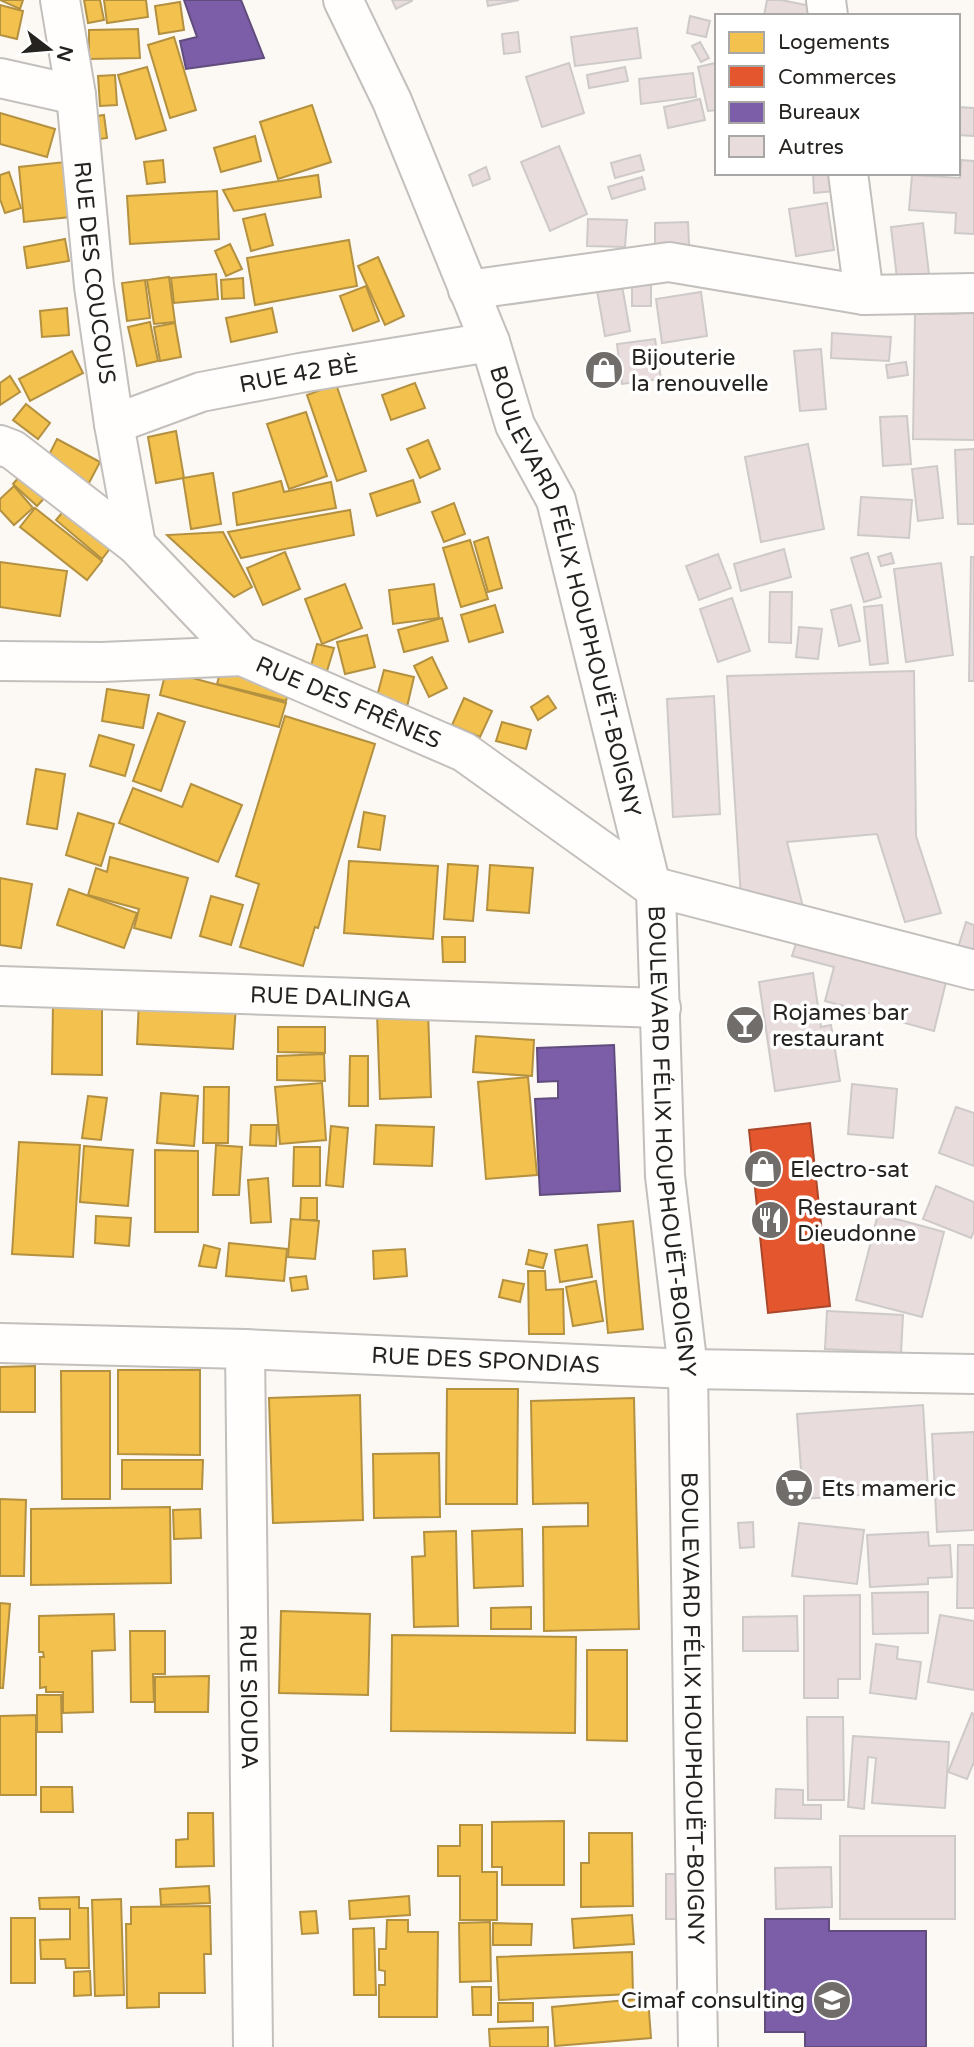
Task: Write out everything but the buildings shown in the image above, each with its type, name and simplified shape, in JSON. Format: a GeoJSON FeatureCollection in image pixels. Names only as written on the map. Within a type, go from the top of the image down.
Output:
{"type":"FeatureCollection","features":[{"type":"Feature","properties":{"kind":"street","name":"RUE DES COUCOUS"},"geometry":{"type":"LineString","coordinates":[[60,0],[76,95],[94,286],[114,424],[136,545]]}},
{"type":"Feature","properties":{"kind":"street","name":"BOULEVARD FÉLIX HOUPHOUËT-BOIGNY"},"geometry":{"type":"LineString","coordinates":[[343,0],[392,101],[490,342],[515,425],[556,500],[651,886],[656,891],[665,1176],[688,1369],[698,2047]]}},
{"type":"Feature","properties":{"kind":"street"},"geometry":{"type":"LineString","coordinates":[[0,78],[76,95]]}},
{"type":"Feature","properties":{"kind":"street"},"geometry":{"type":"LineString","coordinates":[[848,175],[864,295]]}},
{"type":"Feature","properties":{"kind":"street"},"geometry":{"type":"LineString","coordinates":[[468,290],[669,262],[864,295],[974,293]]}},
{"type":"Feature","properties":{"kind":"street","name":"RUE 42 BÈ"},"geometry":{"type":"LineString","coordinates":[[114,424],[201,393],[300,373],[490,342]]}},
{"type":"Feature","properties":{"kind":"street","name":"RUE DES FRÊNES"},"geometry":{"type":"LineString","coordinates":[[0,445],[13,450],[136,545],[242,656],[464,752],[651,886]]}},
{"type":"Feature","properties":{"kind":"street"},"geometry":{"type":"LineString","coordinates":[[0,661],[102,662],[242,656]]}},
{"type":"Feature","properties":{"kind":"street"},"geometry":{"type":"LineString","coordinates":[[651,886],[974,970]]}},
{"type":"Feature","properties":{"kind":"street","name":"RUE DALINGA"},"geometry":{"type":"LineString","coordinates":[[0,986],[661,1008]]}},
{"type":"Feature","properties":{"kind":"street","name":"RUE DES SPONDIAS"},"geometry":{"type":"LineString","coordinates":[[0,1343],[246,1349],[688,1369],[974,1374]]}},
{"type":"Feature","properties":{"kind":"street","name":"RUE SIOUDA"},"geometry":{"type":"LineString","coordinates":[[246,1349],[253,2047]]}},
{"type":"Feature","properties":{"kind":"place","name":"Bijouterie la renouvelle"},"geometry":{"type":"Point","coordinates":[604,370]}},
{"type":"Feature","properties":{"kind":"place","name":"Rojames bar restaurant"},"geometry":{"type":"Point","coordinates":[745,1025]}},
{"type":"Feature","properties":{"kind":"place","name":"Electro-sat"},"geometry":{"type":"Point","coordinates":[763,1169]}},
{"type":"Feature","properties":{"kind":"place","name":"Restaurant Dieudonne"},"geometry":{"type":"Point","coordinates":[770,1220]}},
{"type":"Feature","properties":{"kind":"place","name":"Ets mameric"},"geometry":{"type":"Point","coordinates":[794,1488]}},
{"type":"Feature","properties":{"kind":"place","name":"Cimaf consulting"},"geometry":{"type":"Point","coordinates":[832,2000]}}]}
